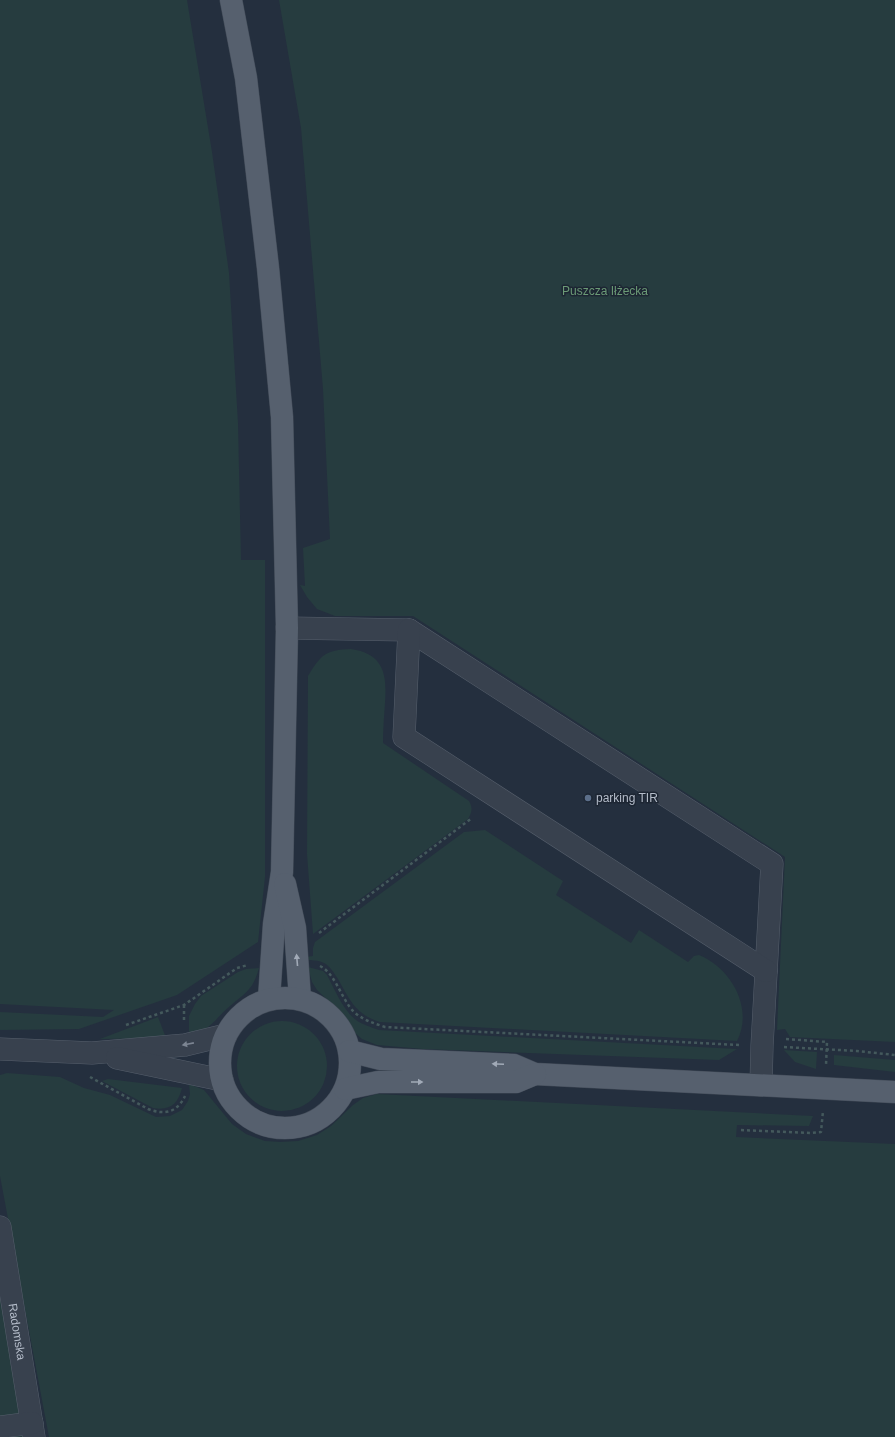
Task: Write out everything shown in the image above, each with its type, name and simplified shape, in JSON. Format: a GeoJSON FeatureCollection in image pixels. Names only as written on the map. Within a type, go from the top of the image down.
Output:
{"type":"FeatureCollection","features":[{"type":"Feature","properties":{"kind":"main road"},"geometry":{"type":"LineString","coordinates":[[231,0],[246,78],[268,268],[281,409],[287,628],[282,872],[274,924],[269,999]]}},
{"type":"Feature","properties":{"kind":"main road"},"geometry":{"type":"LineString","coordinates":[[282,872],[295,928],[300,999]]}},
{"type":"Feature","properties":{"kind":"main road"},"geometry":{"type":"LineString","coordinates":[[269,999],[300,999],[317,1006],[332,1018],[343,1033],[349,1051],[350,1070],[345,1089],[334,1106],[319,1119],[300,1127],[280,1128],[261,1124],[243,1114],[230,1099],[222,1080],[219,1065],[221,1050],[226,1035],[236,1019],[251,1007],[269,999]]}},
{"type":"Feature","properties":{"kind":"main road"},"geometry":{"type":"LineString","coordinates":[[349,1051],[381,1058],[514,1064],[534,1074],[895,1092]]}},
{"type":"Feature","properties":{"kind":"main road"},"geometry":{"type":"LineString","coordinates":[[345,1089],[378,1082],[516,1082],[534,1074]]}},
{"type":"Feature","properties":{"kind":"street"},"geometry":{"type":"LineString","coordinates":[[287,628],[409,630],[772,864],[761,1085]]}},
{"type":"Feature","properties":{"kind":"street"},"geometry":{"type":"LineString","coordinates":[[409,630],[404,737],[766,971]]}},
{"type":"Feature","properties":{"kind":"street"},"geometry":{"type":"LineString","coordinates":[[0,1049],[92,1053],[185,1045],[226,1035]]}},
{"type":"Feature","properties":{"kind":"street"},"geometry":{"type":"LineString","coordinates":[[92,1053],[222,1080]]}},
{"type":"Feature","properties":{"kind":"street","name":"Radomska"},"geometry":{"type":"LineString","coordinates":[[0,1227],[33,1430]]}},
{"type":"Feature","properties":{"kind":"street"},"geometry":{"type":"LineString","coordinates":[[0,1427],[33,1430]]}},
{"type":"Feature","properties":{"kind":"path"},"geometry":{"type":"LineString","coordinates":[[319,934],[472,818]]}},
{"type":"Feature","properties":{"kind":"path"},"geometry":{"type":"LineString","coordinates":[[124,1026],[184,1005],[237,968],[251,964]]}},
{"type":"Feature","properties":{"kind":"path"},"geometry":{"type":"LineString","coordinates":[[316,964],[329,973],[353,1011],[365,1021],[385,1027],[744,1045]]}},
{"type":"Feature","properties":{"kind":"path"},"geometry":{"type":"LineString","coordinates":[[784,1039],[827,1042],[826,1069]]}},
{"type":"Feature","properties":{"kind":"path"},"geometry":{"type":"LineString","coordinates":[[778,1047],[827,1049],[895,1055]]}},
{"type":"Feature","properties":{"kind":"path"},"geometry":{"type":"LineString","coordinates":[[84,1074],[158,1113],[173,1110],[180,1105],[186,1092]]}},
{"type":"Feature","properties":{"kind":"path"},"geometry":{"type":"LineString","coordinates":[[741,1130],[810,1133],[821,1132],[823,1104]]}},
{"type":"Feature","properties":{"kind":"green space"},"geometry":{"type":"Polygon","coordinates":[[[0,0],[187,0],[212,152],[229,273],[238,423],[241,560],[265,560],[265,877],[258,942],[177,995],[79,1029],[0,1030],[0,1012],[103,1017],[114,1010],[0,1004],[0,0]]]}},
{"type":"Feature","properties":{"kind":"green space","name":"Puszcza Iłżecka"},"geometry":{"type":"Polygon","coordinates":[[[279,0],[895,0],[895,1042],[790,1037],[785,1029],[777,1030],[785,857],[413,616],[335,616],[317,609],[307,597],[300,585],[305,586],[303,548],[330,539],[323,389],[301,128],[279,0]]]}},
{"type":"Feature","properties":{"kind":"green space"},"geometry":{"type":"Polygon","coordinates":[[[351,649],[371,655],[377,661],[384,674],[385,693],[383,743],[469,801],[472,810],[468,819],[313,934],[307,854],[308,676],[320,658],[329,652],[351,649]]]}},
{"type":"Feature","properties":{"kind":"green space"},"geometry":{"type":"Polygon","coordinates":[[[485,830],[563,881],[556,895],[631,943],[639,930],[688,962],[694,956],[699,955],[711,961],[721,969],[730,979],[741,1003],[743,1015],[742,1028],[737,1041],[380,1022],[365,1015],[354,1005],[335,974],[328,966],[319,961],[305,960],[305,957],[313,956],[315,942],[464,832],[485,830]]]}},
{"type":"Feature","properties":{"kind":"green space"},"geometry":{"type":"Polygon","coordinates":[[[308,967],[323,971],[327,975],[343,1005],[351,1016],[364,1025],[379,1030],[737,1049],[719,1060],[423,1049],[377,1045],[362,1039],[354,1032],[338,1010],[317,990],[312,982],[308,967]]]}},
{"type":"Feature","properties":{"kind":"green space"},"geometry":{"type":"Polygon","coordinates":[[[259,968],[254,981],[245,994],[208,1027],[197,1032],[189,1033],[189,1016],[201,996],[238,972],[246,969],[259,968]]]}},
{"type":"Feature","properties":{"kind":"green space"},"geometry":{"type":"Polygon","coordinates":[[[158,1017],[166,1038],[100,1039],[158,1017]]]}},
{"type":"Feature","properties":{"kind":"green space"},"geometry":{"type":"Polygon","coordinates":[[[282,1021],[299,1024],[314,1034],[324,1049],[327,1066],[324,1083],[314,1098],[299,1108],[282,1111],[265,1108],[250,1098],[240,1083],[237,1066],[240,1049],[250,1034],[265,1024],[282,1021]]]}},
{"type":"Feature","properties":{"kind":"green space"},"geometry":{"type":"Polygon","coordinates":[[[784,1050],[817,1052],[816,1069],[795,1062],[784,1050]]]}},
{"type":"Feature","properties":{"kind":"green space"},"geometry":{"type":"Polygon","coordinates":[[[834,1055],[895,1060],[895,1072],[834,1065],[834,1055]]]}},
{"type":"Feature","properties":{"kind":"green space"},"geometry":{"type":"Polygon","coordinates":[[[7,1073],[60,1077],[84,1088],[110,1095],[156,1117],[170,1116],[182,1110],[188,1101],[190,1094],[189,1084],[204,1090],[232,1124],[246,1134],[265,1141],[298,1141],[317,1135],[331,1126],[353,1105],[363,1098],[377,1094],[813,1116],[809,1126],[737,1125],[736,1137],[895,1144],[895,1437],[49,1437],[0,1176],[0,1075],[7,1073]]]}},
{"type":"Feature","properties":{"kind":"green space"},"geometry":{"type":"Polygon","coordinates":[[[108,1079],[182,1088],[176,1102],[169,1107],[159,1109],[153,1108],[102,1081],[108,1079]]]}},
{"type":"Feature","properties":{"kind":"green space"},"geometry":{"type":"Polygon","coordinates":[[[0,1286],[27,1437],[0,1437],[0,1286]]]}},
{"type":"Feature","properties":{"kind":"place","name":"parking TIR"},"geometry":{"type":"Point","coordinates":[588,798]}}]}
